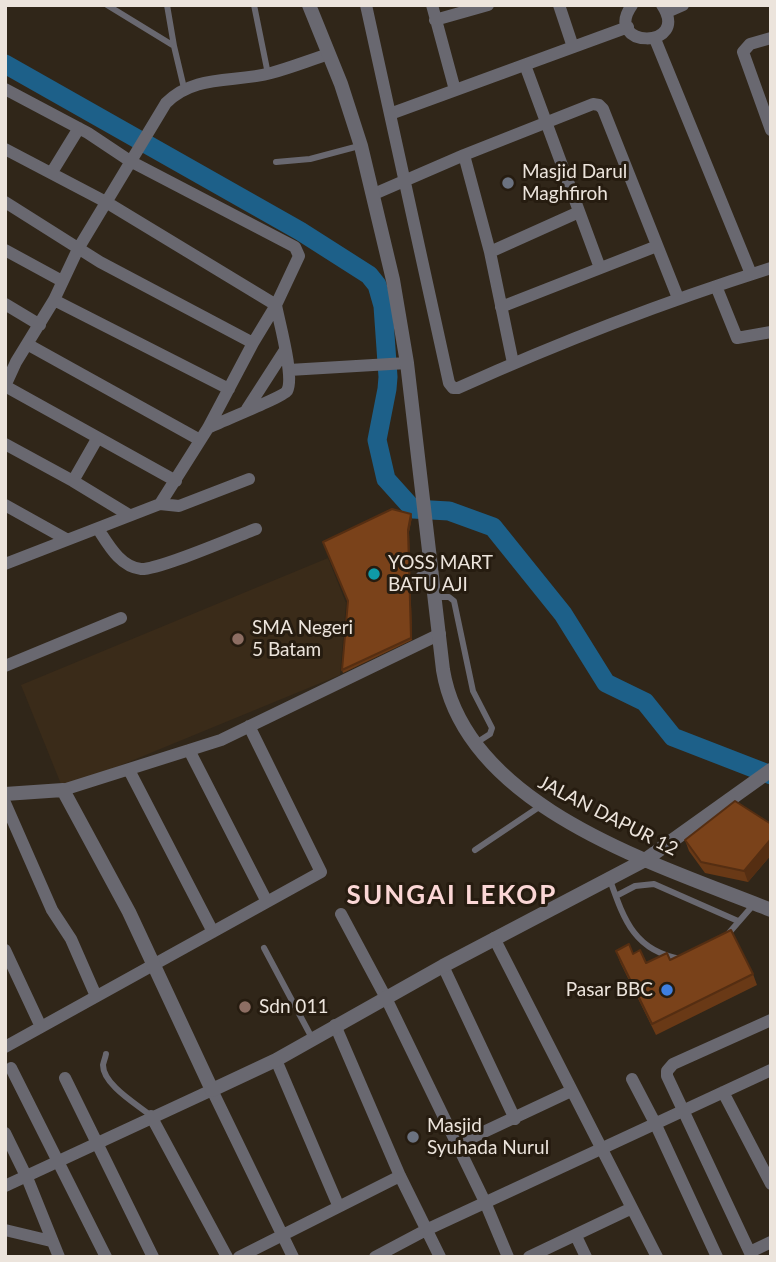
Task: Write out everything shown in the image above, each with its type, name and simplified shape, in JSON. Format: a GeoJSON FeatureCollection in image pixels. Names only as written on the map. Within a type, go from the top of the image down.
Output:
{"type":"FeatureCollection","features":[{"type":"Feature","properties":{"kind":"street","name":"JALAN DAPUR 12"},"geometry":{"type":"LineString","coordinates":[[309,5],[361,146],[393,280],[422,481],[447,690],[453,707],[487,757],[523,793],[564,819],[645,860],[771,910]]}},
{"type":"Feature","properties":{"kind":"street"},"geometry":{"type":"LineString","coordinates":[[366,5],[449,383],[453,387],[458,388],[513,363],[678,298],[771,268]]}},
{"type":"Feature","properties":{"kind":"street"},"geometry":{"type":"LineString","coordinates":[[432,5],[454,90]]}},
{"type":"Feature","properties":{"kind":"street"},"geometry":{"type":"LineString","coordinates":[[435,20],[488,5]]}},
{"type":"Feature","properties":{"kind":"street"},"geometry":{"type":"LineString","coordinates":[[559,5],[573,47]]}},
{"type":"Feature","properties":{"kind":"street"},"geometry":{"type":"LineString","coordinates":[[632,5],[627,14],[628,27],[643,40],[654,39],[665,29],[664,8],[683,5]]}},
{"type":"Feature","properties":{"kind":"street"},"geometry":{"type":"LineString","coordinates":[[390,114],[628,27]]}},
{"type":"Feature","properties":{"kind":"street"},"geometry":{"type":"LineString","coordinates":[[771,38],[750,44],[743,52],[771,131]]}},
{"type":"Feature","properties":{"kind":"street"},"geometry":{"type":"LineString","coordinates":[[654,39],[751,274]]}},
{"type":"Feature","properties":{"kind":"street"},"geometry":{"type":"LineString","coordinates":[[176,481],[5,386],[10,359],[27,344],[40,325],[78,249],[166,103],[184,88],[212,81],[268,74],[329,54]]}},
{"type":"Feature","properties":{"kind":"street"},"geometry":{"type":"LineString","coordinates":[[525,65],[600,268]]}},
{"type":"Feature","properties":{"kind":"street"},"geometry":{"type":"LineString","coordinates":[[5,89],[295,247],[298,259],[276,305],[208,428],[160,504]]}},
{"type":"Feature","properties":{"kind":"street"},"geometry":{"type":"LineString","coordinates":[[374,194],[593,104],[602,107],[678,298]]}},
{"type":"Feature","properties":{"kind":"street"},"geometry":{"type":"LineString","coordinates":[[52,172],[79,128]]}},
{"type":"Feature","properties":{"kind":"street"},"geometry":{"type":"LineString","coordinates":[[5,149],[106,202],[276,305],[289,370],[289,387],[283,396],[247,409],[208,428]]}},
{"type":"Feature","properties":{"kind":"street"},"geometry":{"type":"LineString","coordinates":[[464,155],[490,251],[513,363]]}},
{"type":"Feature","properties":{"kind":"street"},"geometry":{"type":"LineString","coordinates":[[5,202],[78,249],[253,343]]}},
{"type":"Feature","properties":{"kind":"street"},"geometry":{"type":"LineString","coordinates":[[490,251],[579,212]]}},
{"type":"Feature","properties":{"kind":"street"},"geometry":{"type":"LineString","coordinates":[[501,307],[657,246]]}},
{"type":"Feature","properties":{"kind":"street"},"geometry":{"type":"LineString","coordinates":[[5,250],[62,281]]}},
{"type":"Feature","properties":{"kind":"street"},"geometry":{"type":"LineString","coordinates":[[716,286],[737,338],[771,332]]}},
{"type":"Feature","properties":{"kind":"street"},"geometry":{"type":"LineString","coordinates":[[54,300],[229,389]]}},
{"type":"Feature","properties":{"kind":"street"},"geometry":{"type":"LineString","coordinates":[[5,304],[40,325]]}},
{"type":"Feature","properties":{"kind":"street"},"geometry":{"type":"LineString","coordinates":[[27,344],[200,440]]}},
{"type":"Feature","properties":{"kind":"street"},"geometry":{"type":"LineString","coordinates":[[247,409],[285,350]]}},
{"type":"Feature","properties":{"kind":"street"},"geometry":{"type":"LineString","coordinates":[[289,370],[403,363]]}},
{"type":"Feature","properties":{"kind":"street"},"geometry":{"type":"LineString","coordinates":[[73,481],[97,439]]}},
{"type":"Feature","properties":{"kind":"street"},"geometry":{"type":"LineString","coordinates":[[5,444],[130,515]]}},
{"type":"Feature","properties":{"kind":"street"},"geometry":{"type":"LineString","coordinates":[[5,564],[160,504],[179,506],[248,479]]}},
{"type":"Feature","properties":{"kind":"street"},"geometry":{"type":"LineString","coordinates":[[5,505],[65,539]]}},
{"type":"Feature","properties":{"kind":"street"},"geometry":{"type":"LineString","coordinates":[[98,529],[114,553],[141,569],[159,565],[256,529]]}},
{"type":"Feature","properties":{"kind":"street"},"geometry":{"type":"LineString","coordinates":[[5,666],[121,618]]}},
{"type":"Feature","properties":{"kind":"street"},"geometry":{"type":"LineString","coordinates":[[5,794],[63,790],[221,740],[440,634]]}},
{"type":"Feature","properties":{"kind":"street"},"geometry":{"type":"LineString","coordinates":[[5,1047],[321,872],[249,726]]}},
{"type":"Feature","properties":{"kind":"street"},"geometry":{"type":"LineString","coordinates":[[189,751],[267,902]]}},
{"type":"Feature","properties":{"kind":"street"},"geometry":{"type":"LineString","coordinates":[[129,770],[213,932]]}},
{"type":"Feature","properties":{"kind":"street"},"geometry":{"type":"LineString","coordinates":[[5,1186],[276,1060],[443,966],[645,860],[771,770]]}},
{"type":"Feature","properties":{"kind":"street"},"geometry":{"type":"LineString","coordinates":[[63,790],[155,964],[212,1090],[293,1257]]}},
{"type":"Feature","properties":{"kind":"street"},"geometry":{"type":"LineString","coordinates":[[5,803],[52,910],[71,939],[96,996]]}},
{"type":"Feature","properties":{"kind":"street"},"geometry":{"type":"LineString","coordinates":[[341,914],[386,998],[485,1202],[508,1257]]}},
{"type":"Feature","properties":{"kind":"street"},"geometry":{"type":"LineString","coordinates":[[494,939],[657,1257]]}},
{"type":"Feature","properties":{"kind":"street"},"geometry":{"type":"LineString","coordinates":[[5,950],[41,1027]]}},
{"type":"Feature","properties":{"kind":"street"},"geometry":{"type":"LineString","coordinates":[[443,966],[515,1119]]}},
{"type":"Feature","properties":{"kind":"street"},"geometry":{"type":"LineString","coordinates":[[771,1020],[670,1067],[667,1071],[668,1080],[682,1111],[751,1254],[771,1242]]}},
{"type":"Feature","properties":{"kind":"street"},"geometry":{"type":"LineString","coordinates":[[335,1025],[400,1175],[440,1257]]}},
{"type":"Feature","properties":{"kind":"street"},"geometry":{"type":"LineString","coordinates":[[276,1060],[338,1205]]}},
{"type":"Feature","properties":{"kind":"street"},"geometry":{"type":"LineString","coordinates":[[11,1068],[106,1257]]}},
{"type":"Feature","properties":{"kind":"street"},"geometry":{"type":"LineString","coordinates":[[375,1257],[485,1202],[770,1073]]}},
{"type":"Feature","properties":{"kind":"street"},"geometry":{"type":"LineString","coordinates":[[65,1077],[153,1257]]}},
{"type":"Feature","properties":{"kind":"street"},"geometry":{"type":"LineString","coordinates":[[632,1079],[717,1257]]}},
{"type":"Feature","properties":{"kind":"street"},"geometry":{"type":"LineString","coordinates":[[456,1145],[571,1091]]}},
{"type":"Feature","properties":{"kind":"street"},"geometry":{"type":"LineString","coordinates":[[723,1092],[771,1184]]}},
{"type":"Feature","properties":{"kind":"street"},"geometry":{"type":"LineString","coordinates":[[151,1116],[227,1257]]}},
{"type":"Feature","properties":{"kind":"street"},"geometry":{"type":"LineString","coordinates":[[5,1133],[54,1251]]}},
{"type":"Feature","properties":{"kind":"street"},"geometry":{"type":"LineString","coordinates":[[239,1257],[400,1175]]}},
{"type":"Feature","properties":{"kind":"street"},"geometry":{"type":"LineString","coordinates":[[530,1257],[632,1208]]}},
{"type":"Feature","properties":{"kind":"street"},"geometry":{"type":"LineString","coordinates":[[5,1230],[54,1251]]}},
{"type":"Feature","properties":{"kind":"street"},"geometry":{"type":"LineString","coordinates":[[576,1236],[586,1257]]}},
{"type":"Feature","properties":{"kind":"lane"},"geometry":{"type":"LineString","coordinates":[[107,5],[174,46]]}},
{"type":"Feature","properties":{"kind":"lane"},"geometry":{"type":"LineString","coordinates":[[167,5],[184,88]]}},
{"type":"Feature","properties":{"kind":"lane"},"geometry":{"type":"LineString","coordinates":[[254,5],[268,74]]}},
{"type":"Feature","properties":{"kind":"lane"},"geometry":{"type":"LineString","coordinates":[[276,162],[310,159],[361,146]]}},
{"type":"Feature","properties":{"kind":"lane"},"geometry":{"type":"LineString","coordinates":[[411,584],[432,566]]}},
{"type":"Feature","properties":{"kind":"lane"},"geometry":{"type":"LineString","coordinates":[[436,597],[449,597],[454,601],[473,691],[492,728],[490,734],[476,743]]}},
{"type":"Feature","properties":{"kind":"lane"},"geometry":{"type":"LineString","coordinates":[[475,850],[542,805]]}},
{"type":"Feature","properties":{"kind":"lane"},"geometry":{"type":"LineString","coordinates":[[609,878],[635,936],[668,957],[682,959],[695,956]]}},
{"type":"Feature","properties":{"kind":"lane"},"geometry":{"type":"LineString","coordinates":[[616,896],[635,887],[654,884],[738,922]]}},
{"type":"Feature","properties":{"kind":"lane"},"geometry":{"type":"LineString","coordinates":[[722,941],[755,903]]}},
{"type":"Feature","properties":{"kind":"lane"},"geometry":{"type":"LineString","coordinates":[[264,948],[313,1040]]}},
{"type":"Feature","properties":{"kind":"lane"},"geometry":{"type":"LineString","coordinates":[[106,1054],[103,1065],[106,1076],[114,1087],[151,1116]]}},
{"type":"Feature","properties":{"kind":"shaded area","name":"SMA Negeri 5 Batam"},"geometry":{"type":"Polygon","coordinates":[[[328,558],[346,603],[340,675],[63,789],[21,685],[328,558]]]}},
{"type":"Feature","properties":{"kind":"building","name":"YOSS MART BATU AJI"},"geometry":{"type":"Polygon","coordinates":[[[392,509],[411,514],[408,530],[411,638],[342,670],[348,601],[323,542],[392,509]]]}},
{"type":"Feature","properties":{"kind":"building"},"geometry":{"type":"Polygon","coordinates":[[[735,801],[771,824],[771,839],[744,871],[701,862],[685,840],[735,801]]]}},
{"type":"Feature","properties":{"kind":"building"},"geometry":{"type":"Polygon","coordinates":[[[731,930],[753,974],[652,1024],[616,951],[629,944],[633,954],[640,950],[646,963],[667,953],[670,960],[731,930]]]}},
{"type":"Feature","properties":{"kind":"waterway"},"geometry":{"type":"LineString","coordinates":[[5,64],[300,231],[369,275],[377,285],[383,306],[388,377],[377,440],[386,479],[413,509],[449,511],[493,527],[563,614],[606,683],[645,702],[673,737],[771,775]]}},
{"type":"Feature","properties":{"kind":"place","name":"Masjid Darul Maghfiroh"},"geometry":{"type":"Point","coordinates":[508,183]}},
{"type":"Feature","properties":{"kind":"place","name":"YOSS MART BATU AJI"},"geometry":{"type":"Point","coordinates":[374,574]}},
{"type":"Feature","properties":{"kind":"place","name":"SMA Negeri 5 Batam"},"geometry":{"type":"Point","coordinates":[238,639]}},
{"type":"Feature","properties":{"kind":"place","name":"Pasar BBC"},"geometry":{"type":"Point","coordinates":[667,990]}},
{"type":"Feature","properties":{"kind":"place","name":"Sdn 011"},"geometry":{"type":"Point","coordinates":[245,1007]}},
{"type":"Feature","properties":{"kind":"place","name":"Masjid Syuhada Nurul"},"geometry":{"type":"Point","coordinates":[413,1137]}},
{"type":"Feature","properties":{"kind":"district","name":"SUNGAI LEKOP"},"geometry":{"type":"Point","coordinates":[452,896]}}]}
